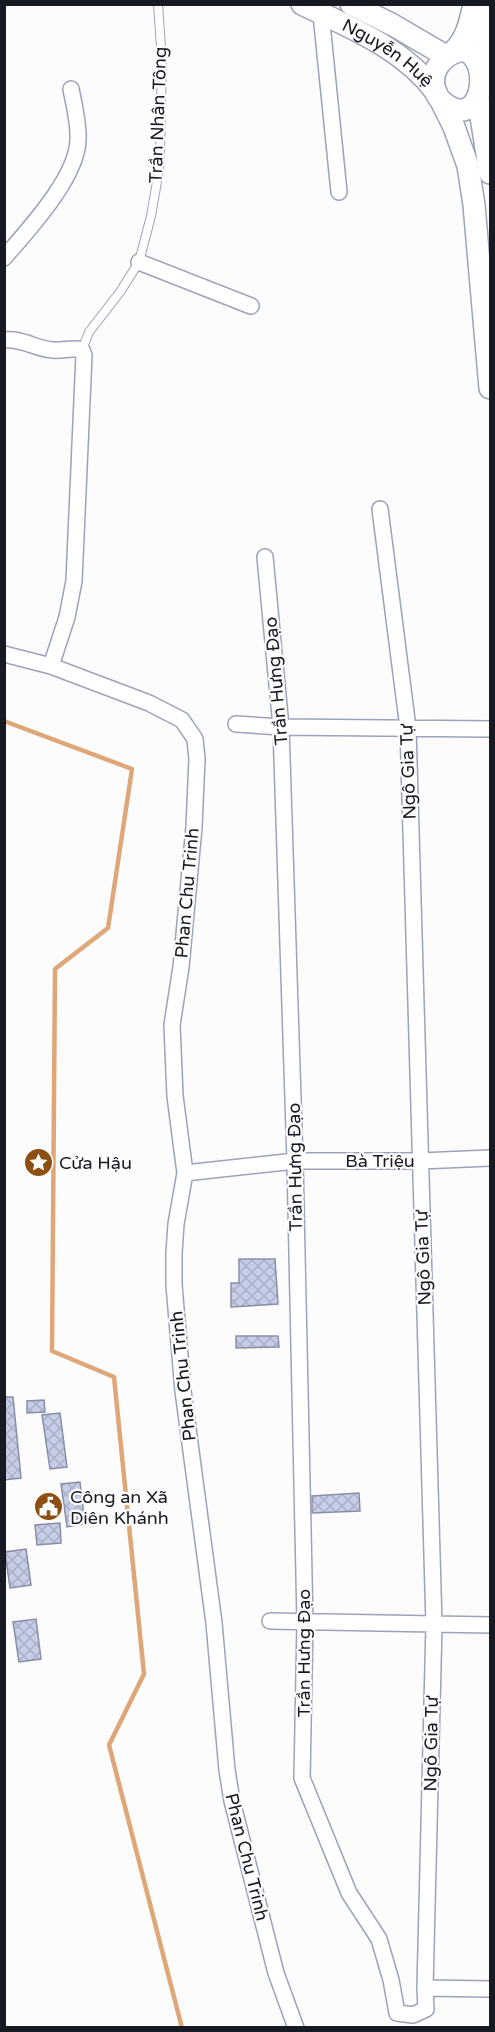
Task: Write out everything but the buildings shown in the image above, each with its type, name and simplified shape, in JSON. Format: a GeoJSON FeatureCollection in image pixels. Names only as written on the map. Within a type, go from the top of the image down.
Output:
{"type":"FeatureCollection","features":[{"type":"Feature","properties":{"kind":"main road","name":"Nguyễn Huệ"},"geometry":{"type":"LineString","coordinates":[[302,4],[371,38],[406,60],[423,76],[438,97],[454,127],[468,166],[473,195],[490,381]]}},
{"type":"Feature","properties":{"kind":"main road","name":"Nguyễn Huệ"},"geometry":{"type":"LineString","coordinates":[[351,4],[450,54]]}},
{"type":"Feature","properties":{"kind":"main road"},"geometry":{"type":"LineString","coordinates":[[478,98],[466,110],[459,111],[449,107],[438,97],[434,82],[439,63],[462,44],[480,17]]}},
{"type":"Feature","properties":{"kind":"main road"},"geometry":{"type":"LineString","coordinates":[[480,17],[481,83],[478,98],[490,173]]}},
{"type":"Feature","properties":{"kind":"main road"},"geometry":{"type":"LineString","coordinates":[[450,54],[464,50],[471,53],[479,66]]}},
{"type":"Feature","properties":{"kind":"street"},"geometry":{"type":"LineString","coordinates":[[321,14],[339,192]]}},
{"type":"Feature","properties":{"kind":"street"},"geometry":{"type":"LineString","coordinates":[[4,258],[58,190],[71,166],[78,139],[71,89]]}},
{"type":"Feature","properties":{"kind":"street"},"geometry":{"type":"LineString","coordinates":[[139,262],[251,306]]}},
{"type":"Feature","properties":{"kind":"street"},"geometry":{"type":"LineString","coordinates":[[4,340],[21,340],[51,350],[76,348],[82,350]]}},
{"type":"Feature","properties":{"kind":"street","name":"Trần Nhân Tông"},"geometry":{"type":"LineString","coordinates":[[51,666],[67,617],[74,582],[84,355],[82,350]]}},
{"type":"Feature","properties":{"kind":"street","name":"Ngô Gia Tự"},"geometry":{"type":"LineString","coordinates":[[380,509],[408,729],[434,1624],[426,2009]]}},
{"type":"Feature","properties":{"kind":"street","name":"Trần Hưng Đạo"},"geometry":{"type":"LineString","coordinates":[[265,556],[281,727],[295,1161],[305,1622],[302,1778],[349,1893],[379,1939],[391,1980],[397,2013],[413,2015],[426,2009]]}},
{"type":"Feature","properties":{"kind":"street"},"geometry":{"type":"LineString","coordinates":[[4,654],[51,666]]}},
{"type":"Feature","properties":{"kind":"street","name":"Phan Chu Trinh"},"geometry":{"type":"LineString","coordinates":[[51,666],[149,703],[182,720],[195,739],[197,759],[194,827],[186,918],[172,1025],[175,1095],[185,1173],[176,1224],[174,1285],[183,1391],[213,1613],[226,1770],[276,1973],[296,2028]]}},
{"type":"Feature","properties":{"kind":"street"},"geometry":{"type":"LineString","coordinates":[[236,724],[281,727],[490,729]]}},
{"type":"Feature","properties":{"kind":"street","name":"Bà Triệu"},"geometry":{"type":"LineString","coordinates":[[185,1173],[295,1161],[420,1161],[490,1158]]}},
{"type":"Feature","properties":{"kind":"street"},"geometry":{"type":"LineString","coordinates":[[270,1621],[490,1625]]}},
{"type":"Feature","properties":{"kind":"street"},"geometry":{"type":"LineString","coordinates":[[425,1988],[490,1989]]}},
{"type":"Feature","properties":{"kind":"lane","name":"Trần Nhân Tông"},"geometry":{"type":"LineString","coordinates":[[82,350],[88,332],[120,292],[139,262],[159,170],[162,62],[158,4]]}},
{"type":"Feature","properties":{"kind":"waterway"},"geometry":{"type":"LineString","coordinates":[[4,721],[132,769],[108,928],[55,969],[52,1351],[114,1377],[144,1674],[109,1745],[182,2028]]}},
{"type":"Feature","properties":{"kind":"place","name":"Cửa Hậu"},"geometry":{"type":"Point","coordinates":[38,1163]}},
{"type":"Feature","properties":{"kind":"place","name":"Công an Xã Diên Khánh"},"geometry":{"type":"Point","coordinates":[49,1507]}}]}
